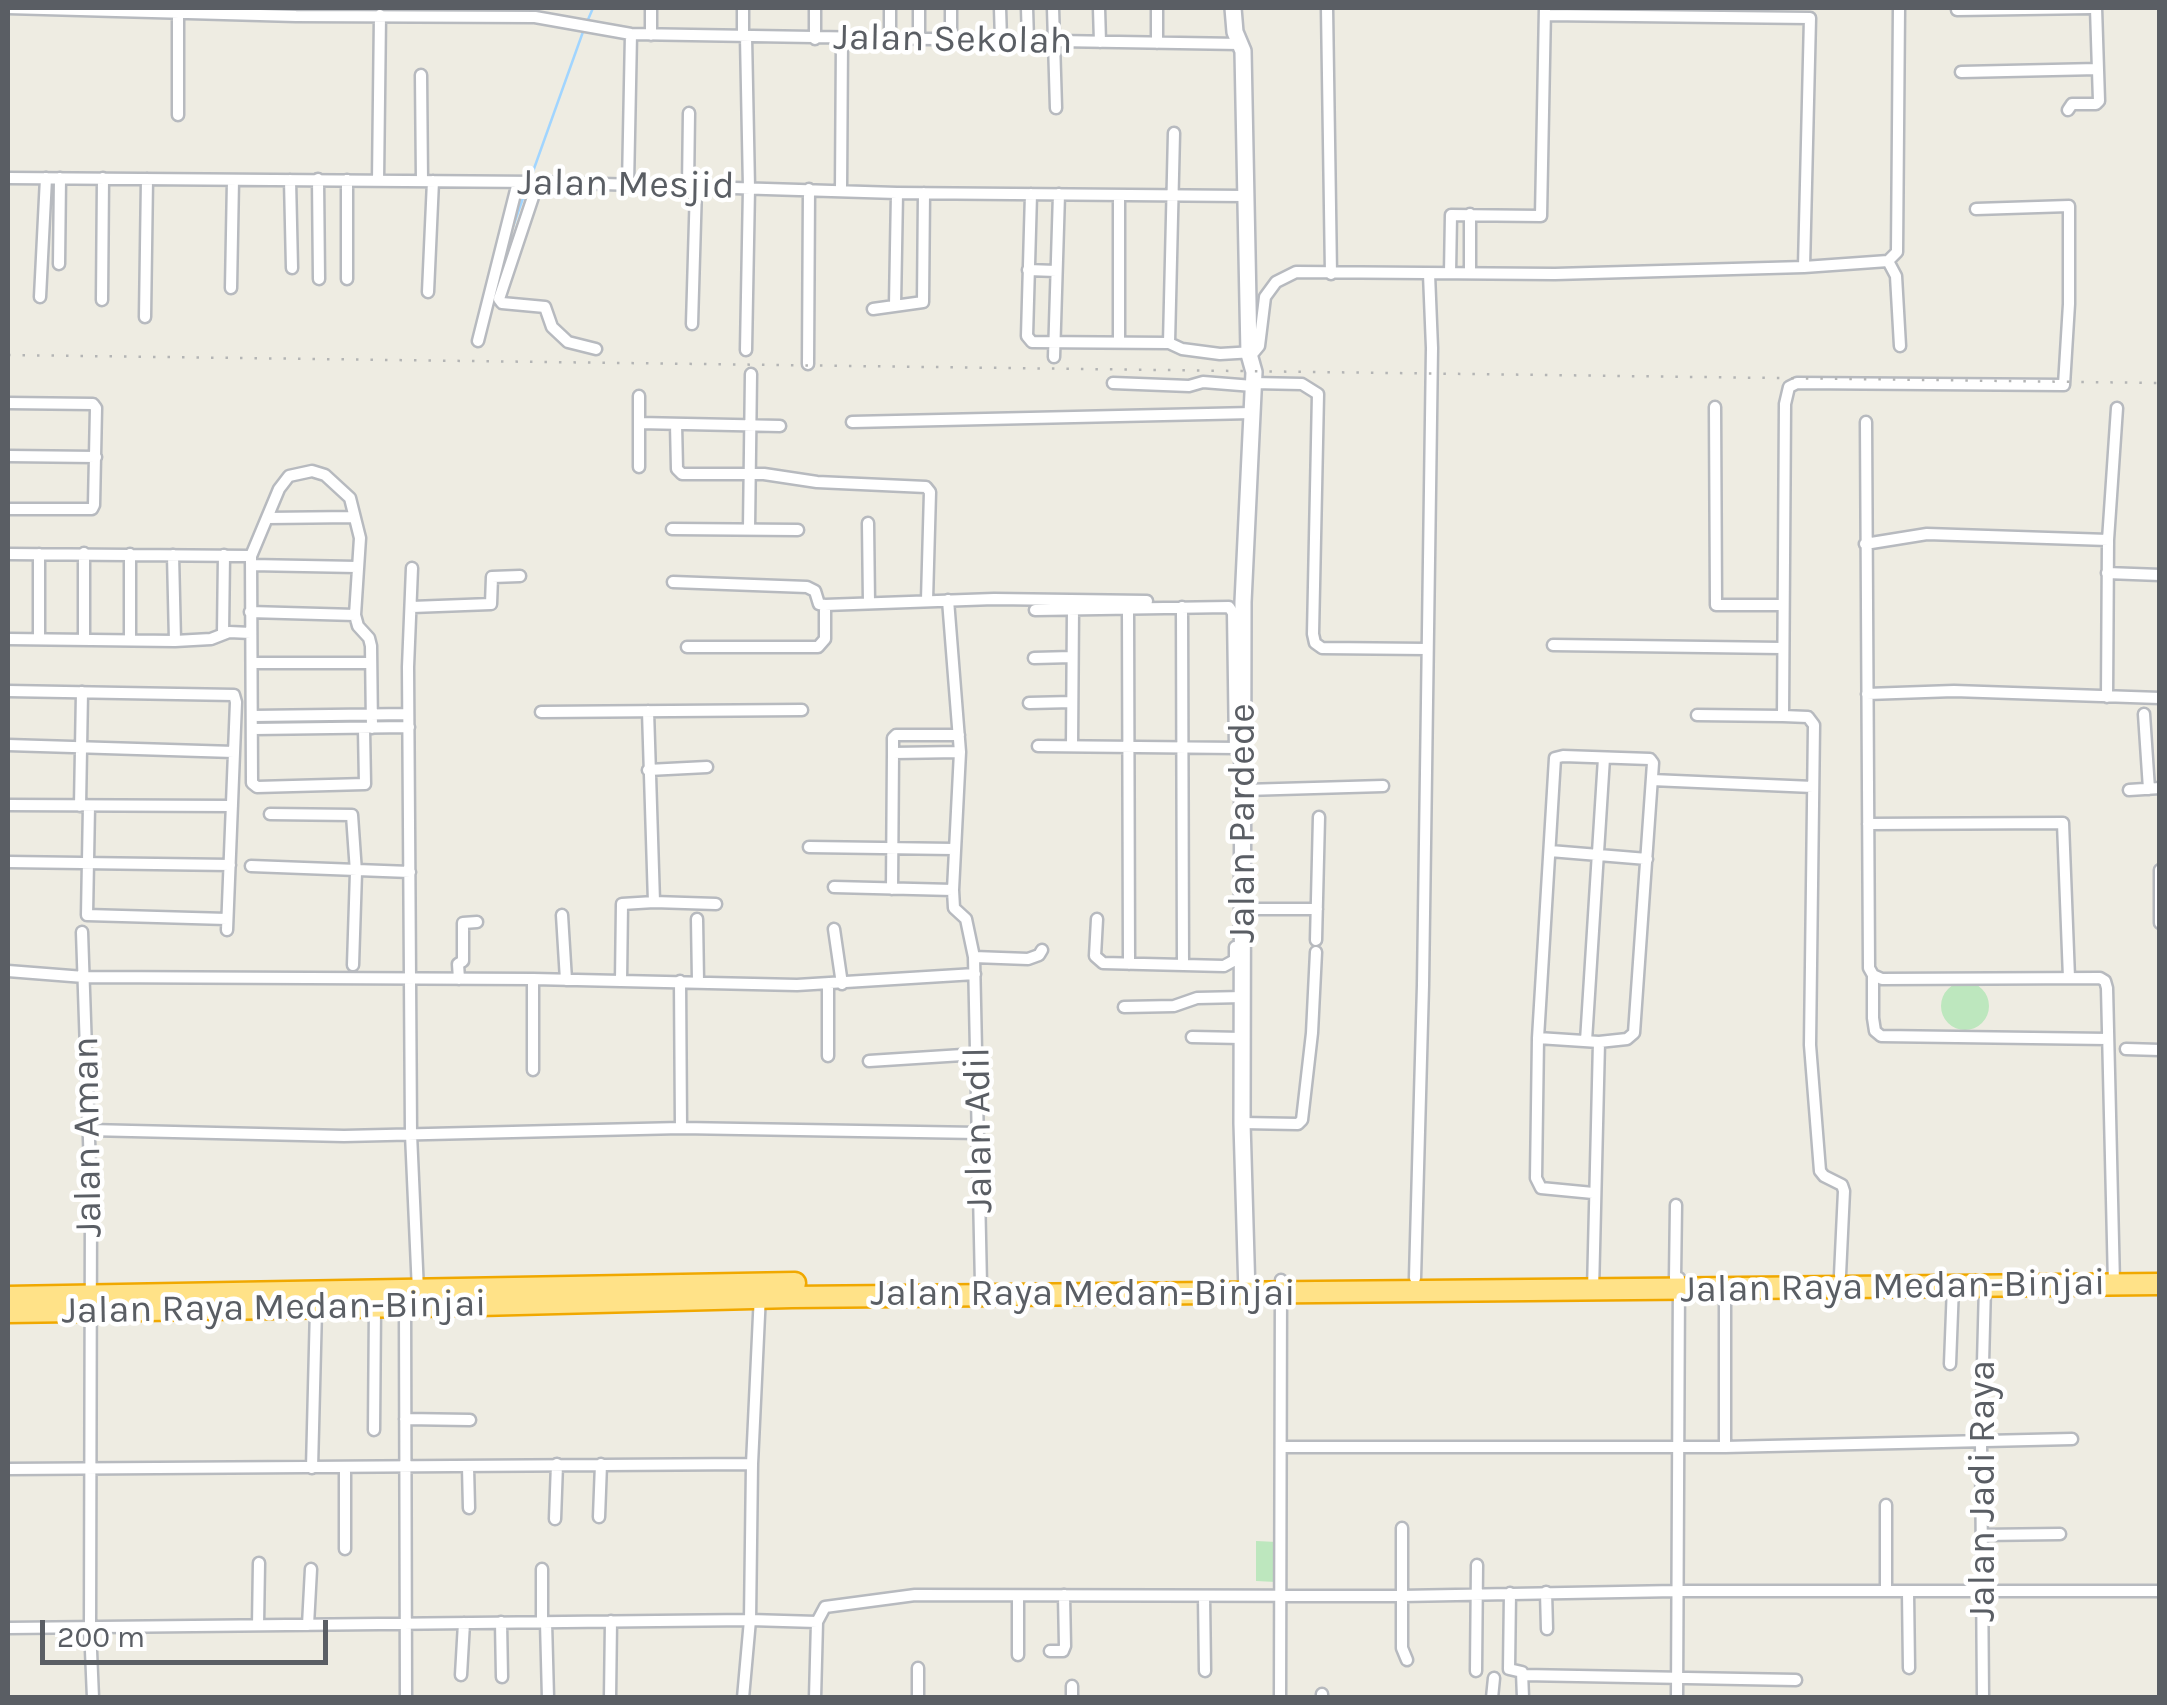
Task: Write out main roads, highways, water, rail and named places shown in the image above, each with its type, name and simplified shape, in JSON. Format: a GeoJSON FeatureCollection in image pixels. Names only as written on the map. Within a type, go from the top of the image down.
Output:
{"type":"FeatureCollection","features":[{"type":"Feature","properties":{"kind":"highway","name":"Jalan Raya Medan-Binjai"},"geometry":{"type":"LineString","coordinates":[[1678,1282],[1725,1290],[1952,1286],[2114,1279],[2160,1273]]}},
{"type":"Feature","properties":{"kind":"highway","name":"Jalan Raya Medan-Binjai"},"geometry":{"type":"LineString","coordinates":[[8,1312],[90,1304],[413,1299],[479,1306],[672,1292],[1593,1284],[1840,1275],[2114,1279],[2160,1284]]}},
{"type":"Feature","properties":{"kind":"highway","name":"Jalan Raya Medan-Binjai"},"geometry":{"type":"LineString","coordinates":[[1281,1286],[1415,1278],[1593,1284]]}},
{"type":"Feature","properties":{"kind":"highway","name":"Jalan Raya Medan-Binjai"},"geometry":{"type":"LineString","coordinates":[[760,1291],[981,1285],[1246,1287]]}},
{"type":"Feature","properties":{"kind":"highway","name":"Jalan Raya Medan-Binjai"},"geometry":{"type":"LineString","coordinates":[[8,1297],[90,1304],[316,1308],[375,1306],[413,1299]]}},
{"type":"Feature","properties":{"kind":"waterway"},"geometry":{"type":"LineString","coordinates":[[587,22],[593,8]]}},
{"type":"Feature","properties":{"kind":"waterway"},"geometry":{"type":"LineString","coordinates":[[531,177],[584,29]]}},
{"type":"Feature","properties":{"kind":"waterway"},"geometry":{"type":"LineString","coordinates":[[509,238],[528,184]]}},
{"type":"Feature","properties":{"kind":"waterway"},"geometry":{"type":"LineString","coordinates":[[485,335],[489,319]]}},
{"type":"Feature","properties":{"kind":"railway"},"geometry":{"type":"LineString","coordinates":[[8,355],[2160,383]]}}]}
